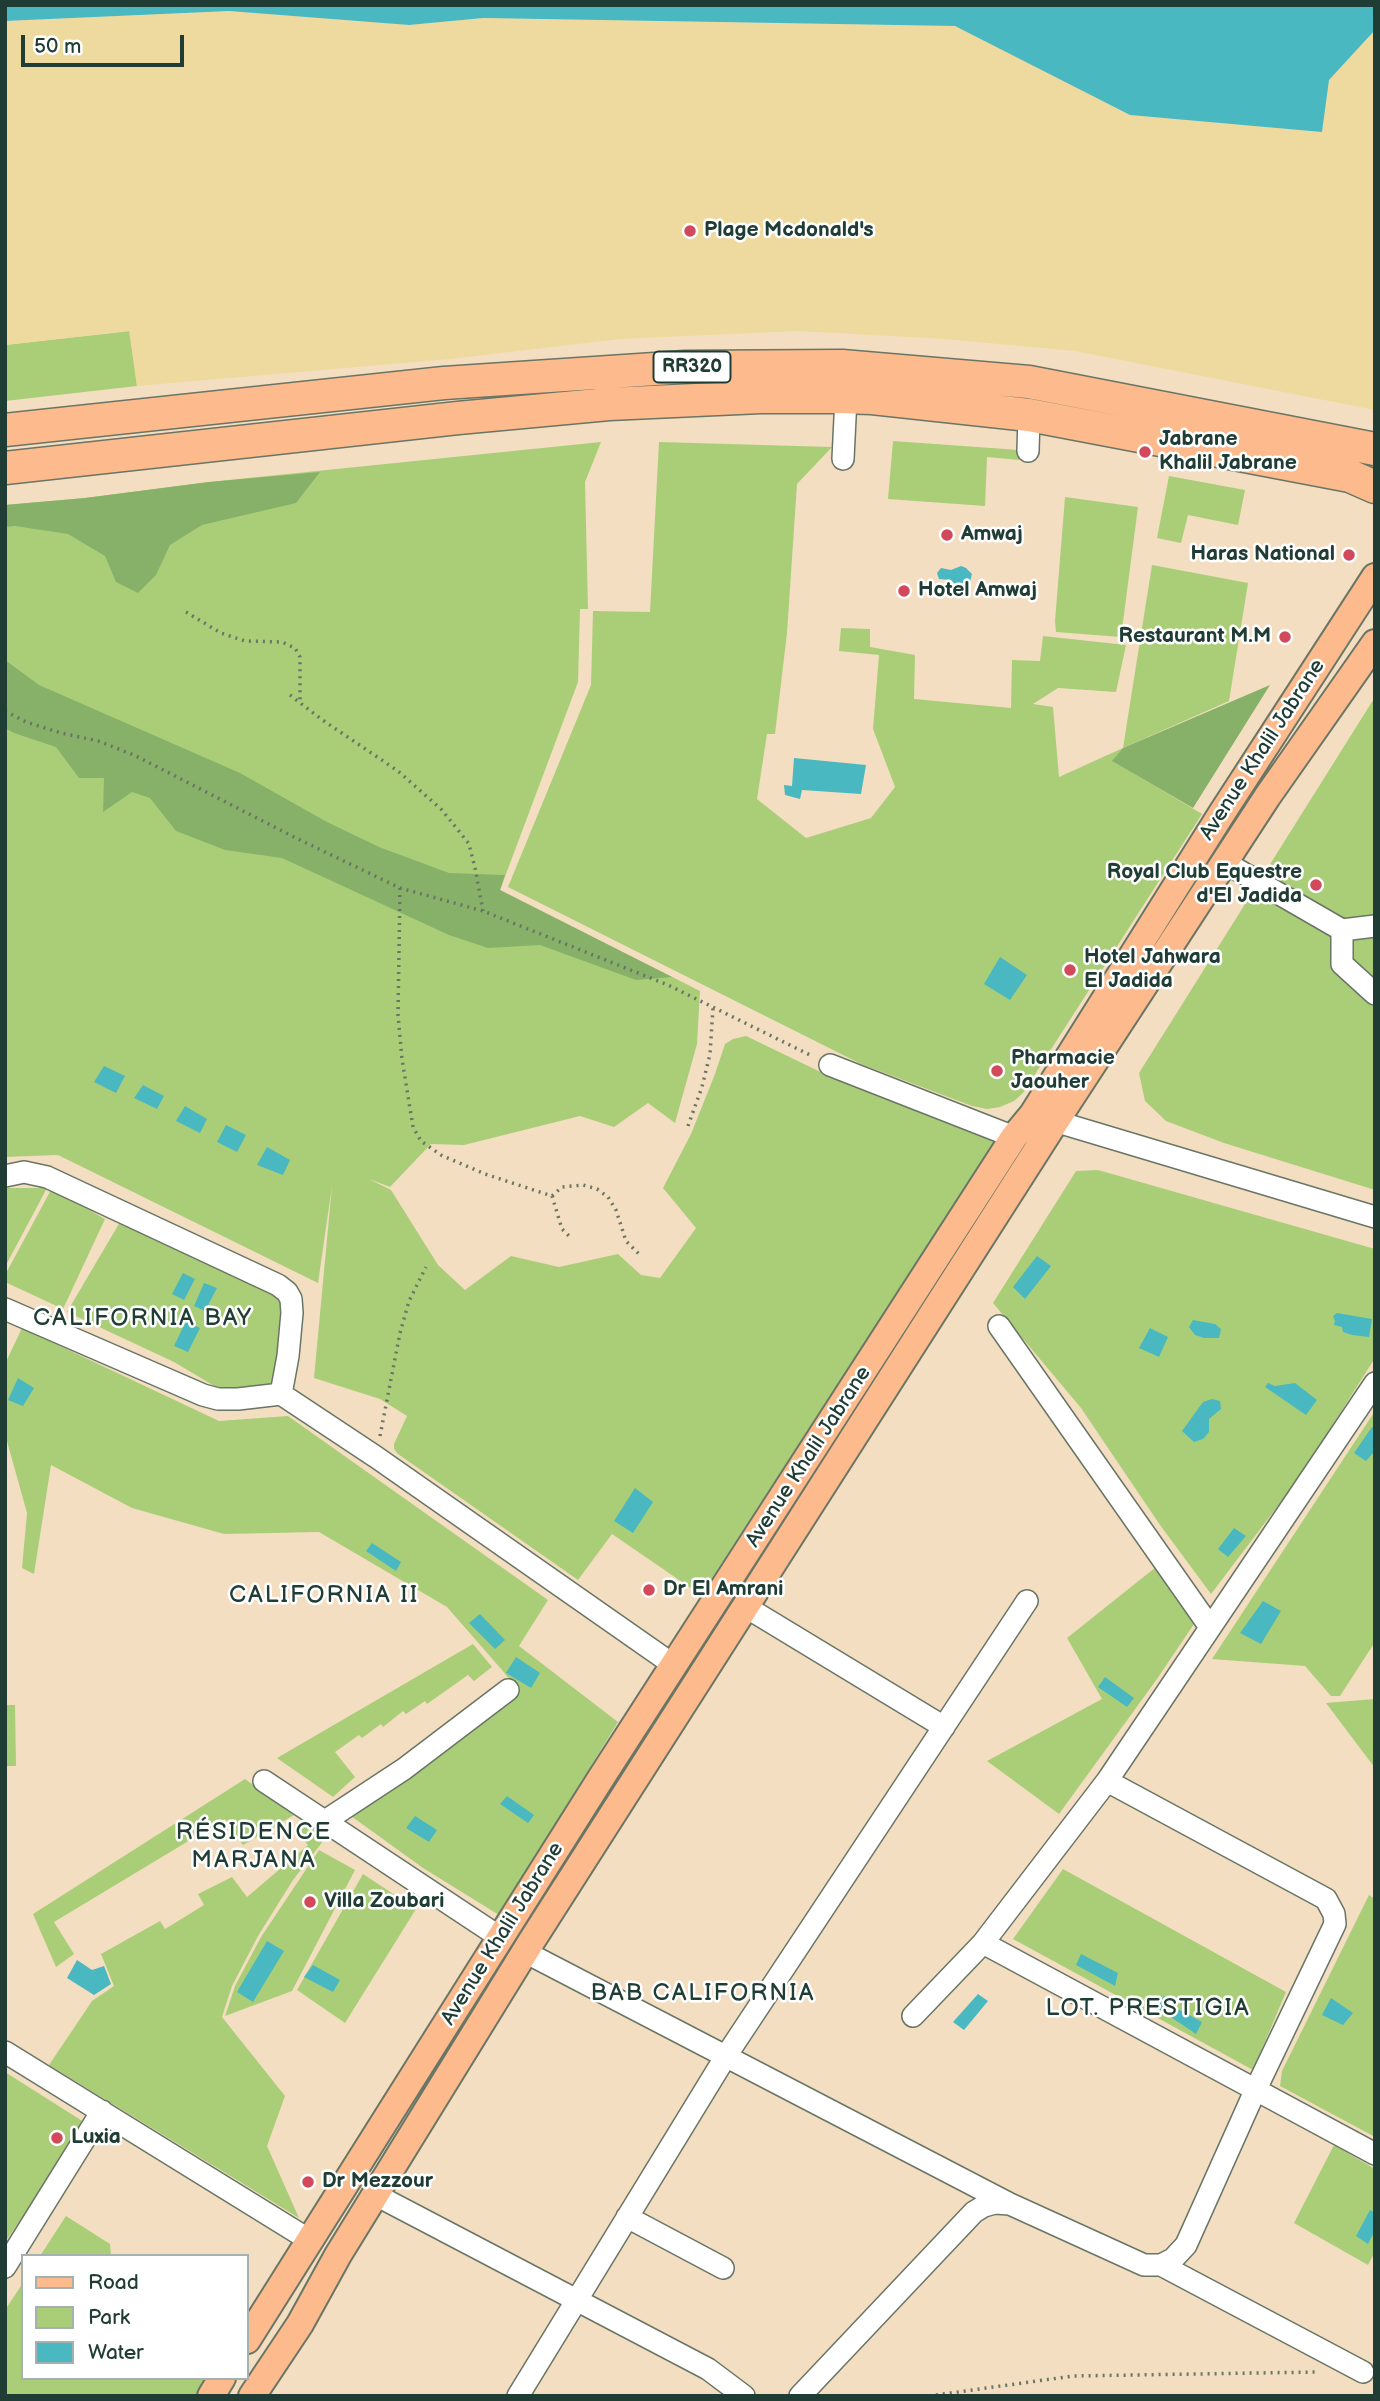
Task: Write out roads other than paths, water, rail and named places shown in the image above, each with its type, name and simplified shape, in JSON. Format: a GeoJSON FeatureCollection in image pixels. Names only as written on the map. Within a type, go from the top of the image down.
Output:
{"type":"FeatureCollection","features":[{"type":"Feature","properties":{"kind":"highway","name":"RR320"},"geometry":{"type":"LineString","coordinates":[[5,430],[444,383],[685,367],[842,366],[1029,382],[1375,449]]}},
{"type":"Feature","properties":{"kind":"highway","name":"RR320"},"geometry":{"type":"LineString","coordinates":[[5,468],[609,404],[748,397],[846,397],[1029,415],[1350,476],[1375,486]]}},
{"type":"Feature","properties":{"kind":"main road","name":"Avenue Khalil Jabrane"},"geometry":{"type":"LineString","coordinates":[[252,2396],[300,2324],[338,2255],[525,1952],[746,1607],[1044,1118],[1222,813],[1375,576]]}},
{"type":"Feature","properties":{"kind":"main road","name":"Avenue Khalil Jabrane"},"geometry":{"type":"LineString","coordinates":[[248,2338],[601,1778],[1014,1138],[1044,1118],[1375,643]]}},
{"type":"Feature","properties":{"kind":"main road"},"geometry":{"type":"LineString","coordinates":[[211,2396],[221,2380]]}},
{"type":"Feature","properties":{"kind":"street"},"geometry":{"type":"LineString","coordinates":[[843,459],[846,397]]}},
{"type":"Feature","properties":{"kind":"street"},"geometry":{"type":"LineString","coordinates":[[1028,450],[1029,415]]}},
{"type":"Feature","properties":{"kind":"street"},"geometry":{"type":"LineString","coordinates":[[1224,862],[1342,930],[1375,926]]}},
{"type":"Feature","properties":{"kind":"street"},"geometry":{"type":"LineString","coordinates":[[1342,930],[1342,964],[1375,994]]}},
{"type":"Feature","properties":{"kind":"street"},"geometry":{"type":"LineString","coordinates":[[830,1065],[879,1078],[1014,1138]]}},
{"type":"Feature","properties":{"kind":"street"},"geometry":{"type":"LineString","coordinates":[[1044,1118],[1375,1217]]}},
{"type":"Feature","properties":{"kind":"street"},"geometry":{"type":"LineString","coordinates":[[5,1176],[24,1172],[47,1177],[278,1285],[287,1292],[291,1299],[292,1313],[281,1394]]}},
{"type":"Feature","properties":{"kind":"street"},"geometry":{"type":"LineString","coordinates":[[5,1309],[203,1395],[218,1399],[238,1399],[281,1394],[376,1457],[675,1666]]}},
{"type":"Feature","properties":{"kind":"street"},"geometry":{"type":"LineString","coordinates":[[999,1326],[1210,1626]]}},
{"type":"Feature","properties":{"kind":"street"},"geometry":{"type":"LineString","coordinates":[[913,2016],[983,1943],[1107,1780],[1375,1383]]}},
{"type":"Feature","properties":{"kind":"street"},"geometry":{"type":"LineString","coordinates":[[518,2396],[726,2056],[1027,1601]]}},
{"type":"Feature","properties":{"kind":"street"},"geometry":{"type":"LineString","coordinates":[[746,1607],[944,1727]]}},
{"type":"Feature","properties":{"kind":"street"},"geometry":{"type":"LineString","coordinates":[[325,1821],[404,1769],[508,1690]]}},
{"type":"Feature","properties":{"kind":"street"},"geometry":{"type":"LineString","coordinates":[[264,1780],[501,1938]]}},
{"type":"Feature","properties":{"kind":"street"},"geometry":{"type":"LineString","coordinates":[[525,1952],[1010,2204],[1144,2264],[1161,2264],[1173,2259],[1186,2245],[1255,2091],[1335,1924],[1326,1899],[1107,1780]]}},
{"type":"Feature","properties":{"kind":"street"},"geometry":{"type":"LineString","coordinates":[[983,1943],[1375,2154]]}},
{"type":"Feature","properties":{"kind":"street"},"geometry":{"type":"LineString","coordinates":[[5,2052],[311,2241]]}},
{"type":"Feature","properties":{"kind":"street"},"geometry":{"type":"LineString","coordinates":[[5,2267],[102,2111]]}},
{"type":"Feature","properties":{"kind":"street"},"geometry":{"type":"LineString","coordinates":[[376,2195],[708,2369],[744,2396]]}},
{"type":"Feature","properties":{"kind":"street"},"geometry":{"type":"LineString","coordinates":[[800,2396],[974,2212],[995,2203],[1010,2204]]}},
{"type":"Feature","properties":{"kind":"street"},"geometry":{"type":"LineString","coordinates":[[627,2217],[723,2268]]}},
{"type":"Feature","properties":{"kind":"street"},"geometry":{"type":"LineString","coordinates":[[1161,2264],[1363,2372]]}},
{"type":"Feature","properties":{"kind":"water"},"geometry":{"type":"Polygon","coordinates":[[[5,5],[1375,5],[1375,30],[1329,80],[1322,132],[1130,115],[955,26],[483,18],[409,25],[229,11],[5,21],[5,5]]]}},
{"type":"Feature","properties":{"kind":"water"},"geometry":{"type":"Polygon","coordinates":[[[961,566],[972,574],[966,585],[956,585],[951,580],[939,579],[937,573],[941,568],[951,570],[961,566]]]}},
{"type":"Feature","properties":{"kind":"water"},"geometry":{"type":"Polygon","coordinates":[[[794,758],[866,765],[861,794],[802,790],[800,799],[785,795],[784,785],[792,786],[794,758]]]}},
{"type":"Feature","properties":{"kind":"water"},"geometry":{"type":"Polygon","coordinates":[[[1000,957],[1027,975],[1010,1000],[984,984],[1000,957]]]}},
{"type":"Feature","properties":{"kind":"water"},"geometry":{"type":"Polygon","coordinates":[[[104,1066],[125,1076],[116,1093],[94,1082],[104,1066]]]}},
{"type":"Feature","properties":{"kind":"water"},"geometry":{"type":"Polygon","coordinates":[[[143,1085],[164,1096],[157,1109],[134,1098],[143,1085]]]}},
{"type":"Feature","properties":{"kind":"water"},"geometry":{"type":"Polygon","coordinates":[[[185,1106],[207,1119],[200,1133],[176,1121],[185,1106]]]}},
{"type":"Feature","properties":{"kind":"water"},"geometry":{"type":"Polygon","coordinates":[[[226,1125],[246,1135],[237,1152],[217,1142],[226,1125]]]}},
{"type":"Feature","properties":{"kind":"water"},"geometry":{"type":"Polygon","coordinates":[[[267,1147],[290,1160],[283,1175],[257,1165],[267,1147]]]}},
{"type":"Feature","properties":{"kind":"water"},"geometry":{"type":"Polygon","coordinates":[[[1037,1256],[1051,1266],[1025,1299],[1013,1287],[1037,1256]]]}},
{"type":"Feature","properties":{"kind":"water"},"geometry":{"type":"Polygon","coordinates":[[[183,1273],[195,1279],[184,1300],[172,1294],[183,1273]]]}},
{"type":"Feature","properties":{"kind":"water"},"geometry":{"type":"Polygon","coordinates":[[[204,1283],[217,1288],[205,1311],[194,1306],[204,1283]]]}},
{"type":"Feature","properties":{"kind":"water"},"geometry":{"type":"Polygon","coordinates":[[[1337,1313],[1372,1319],[1369,1337],[1343,1332],[1342,1327],[1334,1325],[1333,1316],[1337,1313]]]}},
{"type":"Feature","properties":{"kind":"water"},"geometry":{"type":"Polygon","coordinates":[[[1193,1320],[1215,1324],[1221,1329],[1219,1338],[1195,1335],[1189,1327],[1193,1320]]]}},
{"type":"Feature","properties":{"kind":"water"},"geometry":{"type":"Polygon","coordinates":[[[186,1321],[200,1328],[188,1352],[174,1346],[186,1321]]]}},
{"type":"Feature","properties":{"kind":"water"},"geometry":{"type":"Polygon","coordinates":[[[1150,1328],[1168,1337],[1159,1357],[1139,1348],[1150,1328]]]}},
{"type":"Feature","properties":{"kind":"water"},"geometry":{"type":"Polygon","coordinates":[[[18,1378],[34,1388],[23,1406],[8,1400],[18,1378]]]}},
{"type":"Feature","properties":{"kind":"water"},"geometry":{"type":"Polygon","coordinates":[[[1268,1383],[1275,1386],[1295,1383],[1317,1400],[1306,1415],[1265,1387],[1268,1383]]]}},
{"type":"Feature","properties":{"kind":"water"},"geometry":{"type":"Polygon","coordinates":[[[1212,1399],[1220,1401],[1221,1409],[1209,1419],[1209,1432],[1203,1439],[1194,1442],[1182,1431],[1203,1402],[1212,1399]]]}},
{"type":"Feature","properties":{"kind":"water"},"geometry":{"type":"Polygon","coordinates":[[[1372,1427],[1375,1428],[1375,1451],[1366,1461],[1354,1453],[1372,1427]]]}},
{"type":"Feature","properties":{"kind":"water"},"geometry":{"type":"Polygon","coordinates":[[[635,1488],[653,1502],[633,1533],[614,1521],[635,1488]]]}},
{"type":"Feature","properties":{"kind":"water"},"geometry":{"type":"Polygon","coordinates":[[[1234,1528],[1246,1536],[1228,1557],[1218,1549],[1234,1528]]]}},
{"type":"Feature","properties":{"kind":"water"},"geometry":{"type":"Polygon","coordinates":[[[372,1543],[401,1562],[396,1571],[366,1551],[372,1543]]]}},
{"type":"Feature","properties":{"kind":"water"},"geometry":{"type":"Polygon","coordinates":[[[1263,1601],[1281,1611],[1261,1644],[1240,1633],[1263,1601]]]}},
{"type":"Feature","properties":{"kind":"water"},"geometry":{"type":"Polygon","coordinates":[[[480,1614],[505,1640],[495,1649],[469,1623],[480,1614]]]}},
{"type":"Feature","properties":{"kind":"water"},"geometry":{"type":"Polygon","coordinates":[[[516,1657],[540,1673],[531,1688],[506,1673],[516,1657]]]}},
{"type":"Feature","properties":{"kind":"water"},"geometry":{"type":"Polygon","coordinates":[[[1105,1677],[1134,1698],[1127,1707],[1098,1687],[1105,1677]]]}},
{"type":"Feature","properties":{"kind":"water"},"geometry":{"type":"Polygon","coordinates":[[[507,1796],[534,1815],[528,1823],[500,1804],[507,1796]]]}},
{"type":"Feature","properties":{"kind":"water"},"geometry":{"type":"Polygon","coordinates":[[[415,1816],[437,1830],[429,1842],[406,1828],[415,1816]]]}},
{"type":"Feature","properties":{"kind":"water"},"geometry":{"type":"Polygon","coordinates":[[[267,1941],[284,1951],[253,2002],[237,1992],[267,1941]]]}},
{"type":"Feature","properties":{"kind":"water"},"geometry":{"type":"Polygon","coordinates":[[[1081,1954],[1118,1973],[1115,1986],[1076,1965],[1081,1954]]]}},
{"type":"Feature","properties":{"kind":"water"},"geometry":{"type":"Polygon","coordinates":[[[77,1960],[92,1970],[104,1966],[111,1984],[94,1995],[67,1978],[77,1960]]]}},
{"type":"Feature","properties":{"kind":"water"},"geometry":{"type":"Polygon","coordinates":[[[313,1965],[340,1980],[333,1992],[304,1977],[313,1965]]]}},
{"type":"Feature","properties":{"kind":"water"},"geometry":{"type":"Polygon","coordinates":[[[978,1994],[988,2001],[964,2030],[953,2022],[978,1994]]]}},
{"type":"Feature","properties":{"kind":"water"},"geometry":{"type":"Polygon","coordinates":[[[1164,1996],[1176,2008],[1202,2022],[1196,2034],[1156,2007],[1164,1996]]]}},
{"type":"Feature","properties":{"kind":"water"},"geometry":{"type":"Polygon","coordinates":[[[1331,1998],[1353,2013],[1343,2025],[1322,2015],[1331,1998]]]}},
{"type":"Feature","properties":{"kind":"water"},"geometry":{"type":"Polygon","coordinates":[[[1370,2210],[1375,2213],[1375,2230],[1368,2244],[1356,2236],[1370,2210]]]}},
{"type":"Feature","properties":{"kind":"place","name":"Plage Mcdonald's"},"geometry":{"type":"Point","coordinates":[690,231]}},
{"type":"Feature","properties":{"kind":"place","name":"Jabrane Khalil Jabrane"},"geometry":{"type":"Point","coordinates":[1145,452]}},
{"type":"Feature","properties":{"kind":"place","name":"Amwaj"},"geometry":{"type":"Point","coordinates":[947,535]}},
{"type":"Feature","properties":{"kind":"place","name":"Haras National"},"geometry":{"type":"Point","coordinates":[1349,555]}},
{"type":"Feature","properties":{"kind":"place","name":"Hotel Amwaj"},"geometry":{"type":"Point","coordinates":[904,591]}},
{"type":"Feature","properties":{"kind":"place","name":"Restaurant M.M"},"geometry":{"type":"Point","coordinates":[1285,637]}},
{"type":"Feature","properties":{"kind":"place","name":"Royal Club Equestre d'El Jadida"},"geometry":{"type":"Point","coordinates":[1316,885]}},
{"type":"Feature","properties":{"kind":"place","name":"Hotel Jahwara El Jadida"},"geometry":{"type":"Point","coordinates":[1070,970]}},
{"type":"Feature","properties":{"kind":"place","name":"Pharmacie Jaouher"},"geometry":{"type":"Point","coordinates":[997,1071]}},
{"type":"Feature","properties":{"kind":"place","name":"Dr El Amrani"},"geometry":{"type":"Point","coordinates":[649,1590]}},
{"type":"Feature","properties":{"kind":"place","name":"Villa Zoubari"},"geometry":{"type":"Point","coordinates":[310,1902]}},
{"type":"Feature","properties":{"kind":"place","name":"Luxia"},"geometry":{"type":"Point","coordinates":[57,2138]}},
{"type":"Feature","properties":{"kind":"place","name":"Dr Mezzour"},"geometry":{"type":"Point","coordinates":[308,2182]}},
{"type":"Feature","properties":{"kind":"district","name":"CALIFORNIA BAY"},"geometry":{"type":"Point","coordinates":[143,1319]}},
{"type":"Feature","properties":{"kind":"district","name":"CALIFORNIA II"},"geometry":{"type":"Point","coordinates":[324,1596]}},
{"type":"Feature","properties":{"kind":"district","name":"RÉSIDENCE MARJANA"},"geometry":{"type":"Point","coordinates":[254,1847]}},
{"type":"Feature","properties":{"kind":"district","name":"BAB CALIFORNIA"},"geometry":{"type":"Point","coordinates":[703,1994]}},
{"type":"Feature","properties":{"kind":"district","name":"LOT. PRESTIGIA"},"geometry":{"type":"Point","coordinates":[1148,2009]}}]}
